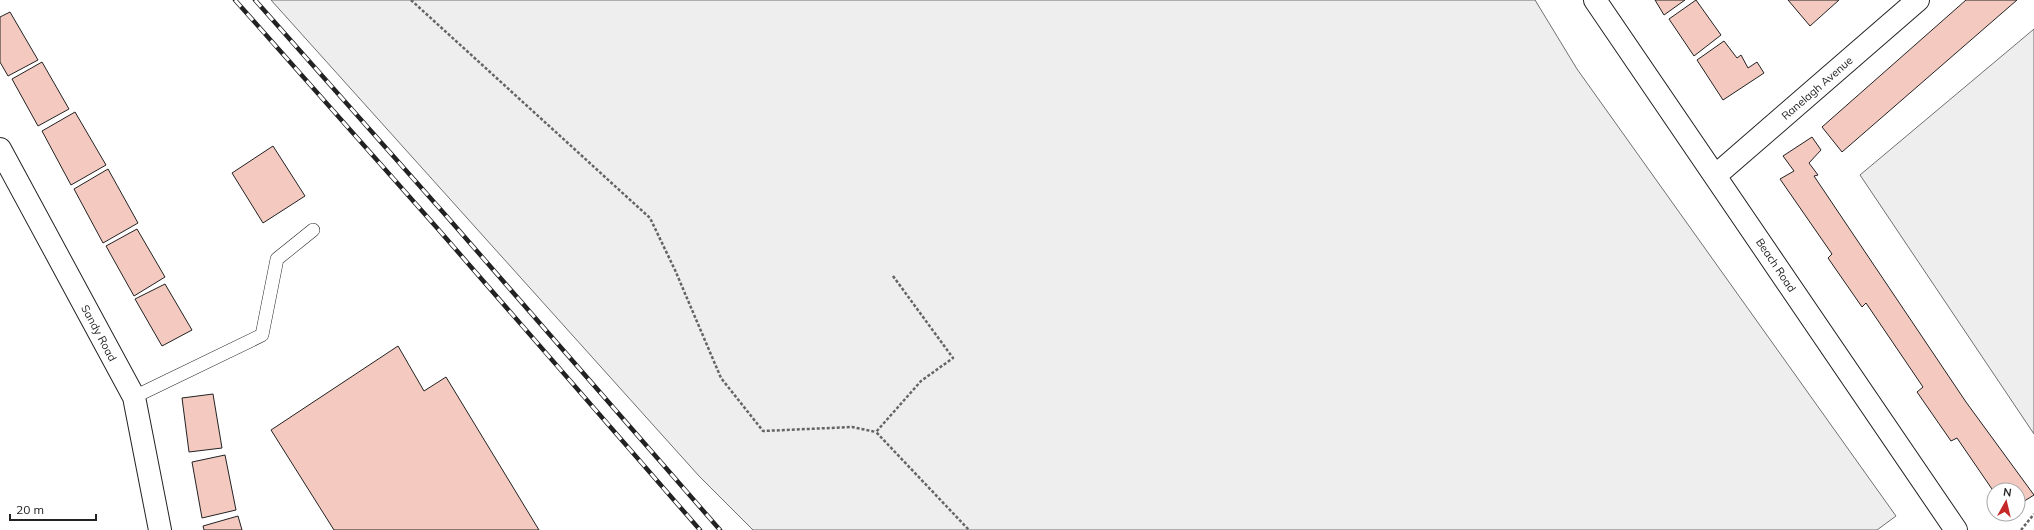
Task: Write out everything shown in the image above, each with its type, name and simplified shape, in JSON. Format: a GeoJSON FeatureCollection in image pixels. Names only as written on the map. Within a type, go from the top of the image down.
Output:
{"type":"FeatureCollection","features":[{"type":"Feature","properties":{"kind":"street","name":"Beach Road"},"geometry":{"type":"LineString","coordinates":[[1595,0],[1956,530]]}},
{"type":"Feature","properties":{"kind":"street","name":"Ranelagh Avenue"},"geometry":{"type":"LineString","coordinates":[[1715,176],[1918,0]]}},
{"type":"Feature","properties":{"kind":"street","name":"Sandy Road"},"geometry":{"type":"LineString","coordinates":[[2,156],[134,397],[160,530]]}},
{"type":"Feature","properties":{"kind":"lane"},"geometry":{"type":"LineString","coordinates":[[134,397],[262,335],[277,259],[313,230]]}},
{"type":"Feature","properties":{"kind":"path"},"geometry":{"type":"LineString","coordinates":[[411,0],[650,218],[675,270],[721,378],[763,431],[852,427],[876,432],[969,530]]}},
{"type":"Feature","properties":{"kind":"path"},"geometry":{"type":"LineString","coordinates":[[876,432],[921,381],[953,358],[893,276]]}},
{"type":"Feature","properties":{"kind":"path"},"geometry":{"type":"LineString","coordinates":[[2021,530],[2034,514]]}},
{"type":"Feature","properties":{"kind":"shaded area"},"geometry":{"type":"Polygon","coordinates":[[[271,0],[1535,0],[1577,69],[1896,516],[1877,530],[753,530],[699,476],[271,0]]]}},
{"type":"Feature","properties":{"kind":"shaded area"},"geometry":{"type":"Polygon","coordinates":[[[2034,29],[2034,434],[1860,175],[2034,29]]]}},
{"type":"Feature","properties":{"kind":"building"},"geometry":{"type":"Polygon","coordinates":[[[1655,0],[1685,0],[1664,15],[1655,0]]]}},
{"type":"Feature","properties":{"kind":"building"},"geometry":{"type":"Polygon","coordinates":[[[1696,0],[1721,35],[1694,56],[1669,19],[1696,0]]]}},
{"type":"Feature","properties":{"kind":"building"},"geometry":{"type":"Polygon","coordinates":[[[1788,0],[1839,0],[1810,26],[1788,0]]]}},
{"type":"Feature","properties":{"kind":"building"},"geometry":{"type":"Polygon","coordinates":[[[1966,0],[2017,0],[1842,152],[1822,127],[1966,0]]]}},
{"type":"Feature","properties":{"kind":"building"},"geometry":{"type":"Polygon","coordinates":[[[10,12],[38,60],[8,76],[0,62],[0,17],[10,12]]]}},
{"type":"Feature","properties":{"kind":"building"},"geometry":{"type":"Polygon","coordinates":[[[1724,41],[1737,58],[1741,55],[1748,68],[1757,62],[1764,73],[1723,100],[1697,60],[1724,41]]]}},
{"type":"Feature","properties":{"kind":"building"},"geometry":{"type":"Polygon","coordinates":[[[42,62],[69,109],[38,126],[12,79],[42,62]]]}},
{"type":"Feature","properties":{"kind":"building"},"geometry":{"type":"Polygon","coordinates":[[[75,112],[106,165],[71,185],[42,131],[75,112]]]}},
{"type":"Feature","properties":{"kind":"building"},"geometry":{"type":"Polygon","coordinates":[[[1812,137],[1821,150],[1809,163],[1818,175],[1814,176],[1966,402],[2024,482],[1987,482],[1957,438],[1951,441],[1917,392],[1923,387],[1866,303],[1862,307],[1828,258],[1832,254],[1780,179],[1794,171],[1783,156],[1812,137]]]}},
{"type":"Feature","properties":{"kind":"building"},"geometry":{"type":"Polygon","coordinates":[[[273,146],[305,196],[263,223],[232,173],[273,146]]]}},
{"type":"Feature","properties":{"kind":"building"},"geometry":{"type":"Polygon","coordinates":[[[108,169],[138,223],[103,243],[74,189],[108,169]]]}},
{"type":"Feature","properties":{"kind":"building"},"geometry":{"type":"Polygon","coordinates":[[[137,229],[165,277],[134,296],[106,246],[137,229]]]}},
{"type":"Feature","properties":{"kind":"building"},"geometry":{"type":"Polygon","coordinates":[[[165,284],[192,330],[162,346],[135,299],[165,284]]]}},
{"type":"Feature","properties":{"kind":"building"},"geometry":{"type":"Polygon","coordinates":[[[398,346],[424,391],[446,377],[539,530],[334,530],[271,430],[398,346]]]}},
{"type":"Feature","properties":{"kind":"building"},"geometry":{"type":"Polygon","coordinates":[[[213,394],[222,448],[189,452],[182,398],[213,394]]]}},
{"type":"Feature","properties":{"kind":"building"},"geometry":{"type":"Polygon","coordinates":[[[225,455],[236,510],[202,518],[192,462],[225,455]]]}},
{"type":"Feature","properties":{"kind":"building"},"geometry":{"type":"Polygon","coordinates":[[[2026,484],[2034,495],[2026,500],[2026,484]]]}},
{"type":"Feature","properties":{"kind":"building"},"geometry":{"type":"Polygon","coordinates":[[[238,516],[242,530],[204,530],[203,526],[238,516]]]}},
{"type":"Feature","properties":{"kind":"railway"},"geometry":{"type":"LineString","coordinates":[[235,0],[438,229],[700,530]]}},
{"type":"Feature","properties":{"kind":"railway"},"geometry":{"type":"LineString","coordinates":[[255,0],[449,219],[720,530]]}}]}
